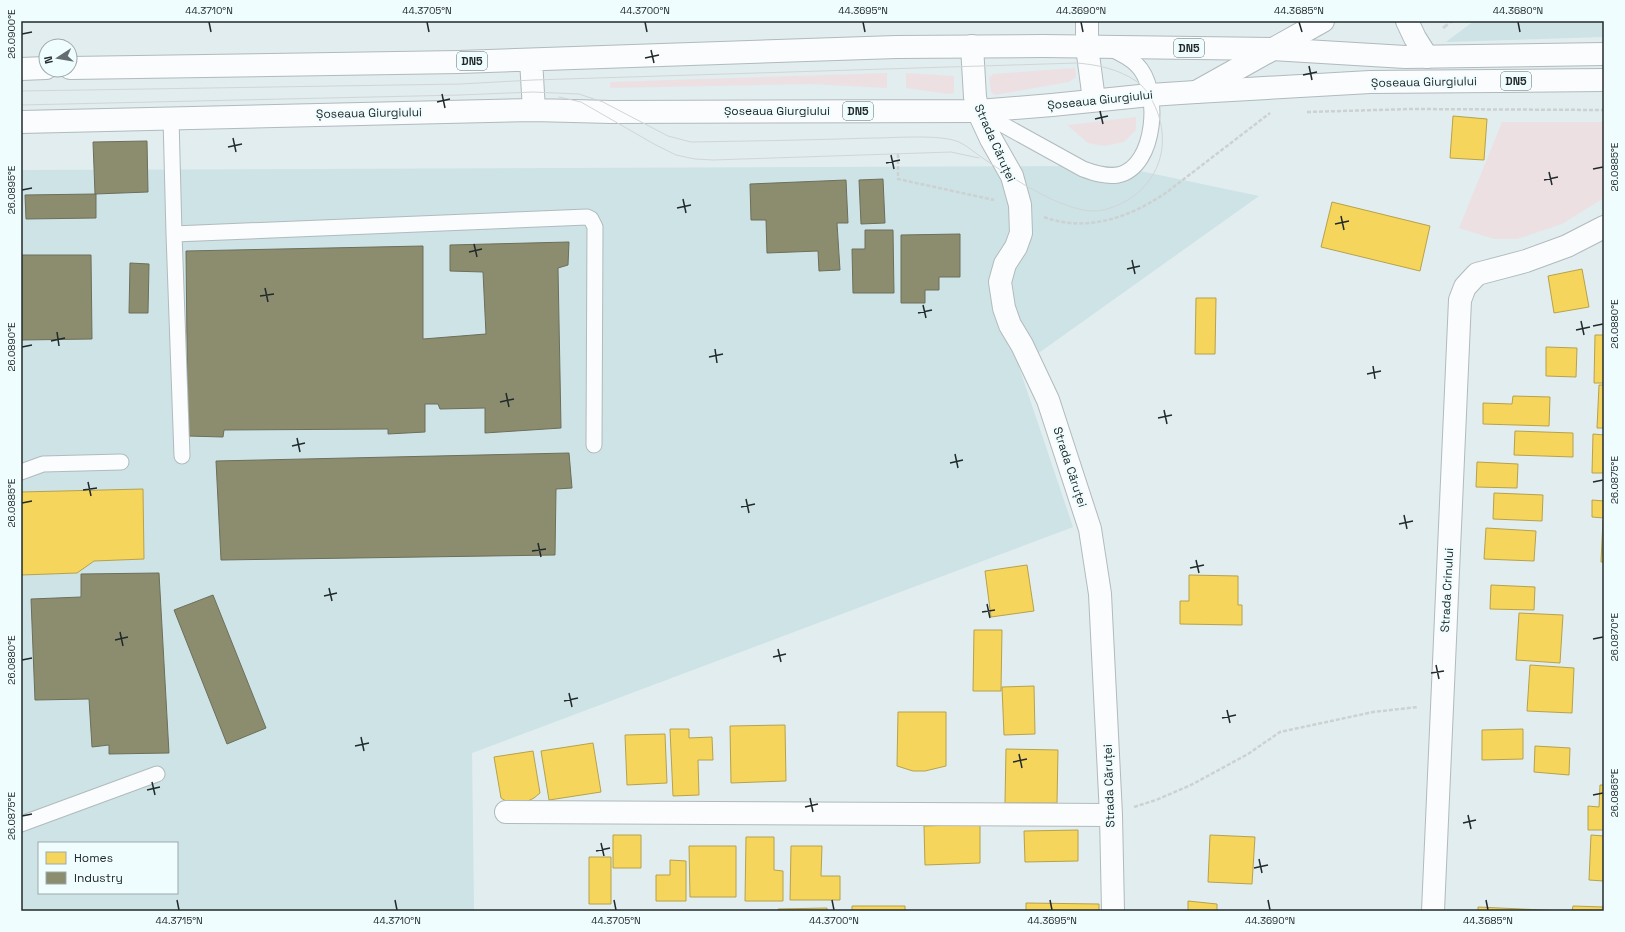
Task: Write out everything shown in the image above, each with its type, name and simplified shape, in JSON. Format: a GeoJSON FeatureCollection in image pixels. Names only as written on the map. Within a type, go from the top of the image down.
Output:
{"type":"FeatureCollection","features":[{"type":"Feature","properties":{"kind":"main road"},"geometry":{"type":"LineString","coordinates":[[1087,21],[1096,47],[1094,100]]}},
{"type":"Feature","properties":{"kind":"main road"},"geometry":{"type":"LineString","coordinates":[[1196,92],[1323,21]]}},
{"type":"Feature","properties":{"kind":"main road"},"geometry":{"type":"LineString","coordinates":[[1407,21],[1415,38],[1427,57]]}},
{"type":"Feature","properties":{"kind":"main road","name":"Șoseaua Giurgiului"},"geometry":{"type":"LineString","coordinates":[[78,68],[531,60],[972,46],[1272,49],[1427,57],[1604,54]]}},
{"type":"Feature","properties":{"kind":"main road","name":"Strada Căruței"},"geometry":{"type":"LineString","coordinates":[[972,46],[975,97],[978,111],[990,139],[1012,176],[1020,206],[1021,233],[1016,247],[1005,264],[1000,282],[1004,308],[1010,325],[1022,345],[1048,400],[1090,529],[1100,594],[1111,815],[1113,911]]}},
{"type":"Feature","properties":{"kind":"main road"},"geometry":{"type":"LineString","coordinates":[[531,60],[534,110]]}},
{"type":"Feature","properties":{"kind":"main road"},"geometry":{"type":"LineString","coordinates":[[21,69],[38,68]]}},
{"type":"Feature","properties":{"kind":"main road","name":"Șoseaua Giurgiului"},"geometry":{"type":"LineString","coordinates":[[21,122],[534,110],[610,112],[978,111],[1150,95],[1370,82],[1604,80]]}},
{"type":"Feature","properties":{"kind":"main road","name":"Strada Crinului"},"geometry":{"type":"LineString","coordinates":[[1433,911],[1460,300],[1465,287],[1477,274],[1526,261],[1560,248],[1604,227]]}},
{"type":"Feature","properties":{"kind":"main road"},"geometry":{"type":"LineString","coordinates":[[506,812],[1111,815]]}},
{"type":"Feature","properties":{"kind":"lane"},"geometry":{"type":"LineString","coordinates":[[978,111],[1082,169],[1100,175],[1119,175],[1132,169],[1141,158],[1149,142],[1152,120],[1147,80],[1138,65],[1121,54],[1096,47]]}},
{"type":"Feature","properties":{"kind":"lane"},"geometry":{"type":"LineString","coordinates":[[171,118],[182,456]]}},
{"type":"Feature","properties":{"kind":"lane"},"geometry":{"type":"LineString","coordinates":[[174,234],[587,217],[591,219],[595,227],[594,445]]}},
{"type":"Feature","properties":{"kind":"lane"},"geometry":{"type":"LineString","coordinates":[[21,472],[43,464],[121,462]]}},
{"type":"Feature","properties":{"kind":"lane"},"geometry":{"type":"LineString","coordinates":[[21,824],[157,774]]}},
{"type":"Feature","properties":{"kind":"path"},"geometry":{"type":"LineString","coordinates":[[1300,112],[1411,109],[1604,110]]}},
{"type":"Feature","properties":{"kind":"path"},"geometry":{"type":"LineString","coordinates":[[898,154],[898,179],[1020,206],[1045,218],[1064,223],[1085,224],[1108,221],[1131,213],[1150,204],[1268,113],[1276,113]]}},
{"type":"Feature","properties":{"kind":"path"},"geometry":{"type":"LineString","coordinates":[[1111,815],[1156,800],[1191,784],[1248,754],[1280,732],[1373,712],[1442,704]]}},
{"type":"Feature","properties":{"kind":"shaded area"},"geometry":{"type":"Polygon","coordinates":[[[1474,21],[1604,21],[1604,37],[1446,42],[1474,21]]]}},
{"type":"Feature","properties":{"kind":"shaded area"},"geometry":{"type":"Polygon","coordinates":[[[1075,68],[1076,77],[1069,82],[995,95],[991,92],[989,78],[993,74],[1075,68]]]}},
{"type":"Feature","properties":{"kind":"shaded area"},"geometry":{"type":"Polygon","coordinates":[[[887,73],[887,88],[809,84],[610,88],[610,82],[887,73]]]}},
{"type":"Feature","properties":{"kind":"shaded area"},"geometry":{"type":"Polygon","coordinates":[[[906,73],[954,76],[954,93],[948,94],[906,88],[906,73]]]}},
{"type":"Feature","properties":{"kind":"shaded area"},"geometry":{"type":"Polygon","coordinates":[[[1136,117],[1136,130],[1124,142],[1104,146],[1088,143],[1067,125],[1136,117]]]}},
{"type":"Feature","properties":{"kind":"shaded area"},"geometry":{"type":"Polygon","coordinates":[[[1502,122],[1604,122],[1604,198],[1562,224],[1517,239],[1494,239],[1459,228],[1502,122]]]}},
{"type":"Feature","properties":{"kind":"shaded area"},"geometry":{"type":"Polygon","coordinates":[[[1116,166],[1259,196],[1019,367],[1073,527],[472,753],[474,911],[21,911],[21,170],[1116,166]]]}},
{"type":"Feature","properties":{"kind":"building: Homes"},"geometry":{"type":"Polygon","coordinates":[[[1453,116],[1487,119],[1484,160],[1450,158],[1453,116]]]}},
{"type":"Feature","properties":{"kind":"building: Homes"},"geometry":{"type":"Polygon","coordinates":[[[1332,202],[1430,226],[1420,271],[1321,247],[1332,202]]]}},
{"type":"Feature","properties":{"kind":"building: Homes"},"geometry":{"type":"Polygon","coordinates":[[[1582,269],[1589,307],[1554,313],[1548,276],[1582,269]]]}},
{"type":"Feature","properties":{"kind":"building: Homes"},"geometry":{"type":"Polygon","coordinates":[[[1196,298],[1216,298],[1215,354],[1195,354],[1196,298]]]}},
{"type":"Feature","properties":{"kind":"building: Homes"},"geometry":{"type":"Polygon","coordinates":[[[1595,335],[1604,335],[1604,383],[1594,383],[1595,335]]]}},
{"type":"Feature","properties":{"kind":"building: Homes"},"geometry":{"type":"Polygon","coordinates":[[[1546,347],[1577,348],[1576,377],[1546,376],[1546,347]]]}},
{"type":"Feature","properties":{"kind":"building: Homes"},"geometry":{"type":"Polygon","coordinates":[[[1599,385],[1604,385],[1604,428],[1597,428],[1599,385]]]}},
{"type":"Feature","properties":{"kind":"building: Homes"},"geometry":{"type":"Polygon","coordinates":[[[1513,396],[1550,397],[1549,426],[1483,424],[1483,403],[1512,404],[1513,396]]]}},
{"type":"Feature","properties":{"kind":"building: Homes"},"geometry":{"type":"Polygon","coordinates":[[[1515,431],[1573,433],[1573,457],[1514,455],[1515,431]]]}},
{"type":"Feature","properties":{"kind":"building: Homes"},"geometry":{"type":"Polygon","coordinates":[[[1593,434],[1604,435],[1604,473],[1592,473],[1593,434]]]}},
{"type":"Feature","properties":{"kind":"building: Homes"},"geometry":{"type":"Polygon","coordinates":[[[1477,462],[1518,464],[1517,488],[1476,487],[1477,462]]]}},
{"type":"Feature","properties":{"kind":"building: Homes"},"geometry":{"type":"Polygon","coordinates":[[[143,489],[144,559],[94,561],[77,573],[21,575],[21,492],[143,489]]]}},
{"type":"Feature","properties":{"kind":"building: Homes"},"geometry":{"type":"Polygon","coordinates":[[[1494,493],[1543,495],[1542,521],[1493,519],[1494,493]]]}},
{"type":"Feature","properties":{"kind":"building: Homes"},"geometry":{"type":"Polygon","coordinates":[[[1592,500],[1604,501],[1604,518],[1592,517],[1592,500]]]}},
{"type":"Feature","properties":{"kind":"building: Homes"},"geometry":{"type":"Polygon","coordinates":[[[1603,520],[1604,562],[1601,562],[1603,520]]]}},
{"type":"Feature","properties":{"kind":"building: Homes"},"geometry":{"type":"Polygon","coordinates":[[[1486,528],[1536,531],[1534,561],[1484,559],[1486,528]]]}},
{"type":"Feature","properties":{"kind":"building: Homes"},"geometry":{"type":"Polygon","coordinates":[[[1027,565],[1034,611],[991,617],[985,571],[1027,565]]]}},
{"type":"Feature","properties":{"kind":"building: Homes"},"geometry":{"type":"Polygon","coordinates":[[[1189,575],[1238,576],[1238,605],[1242,605],[1242,625],[1180,624],[1180,601],[1189,601],[1189,575]]]}},
{"type":"Feature","properties":{"kind":"building: Homes"},"geometry":{"type":"Polygon","coordinates":[[[1491,585],[1535,587],[1534,610],[1490,609],[1491,585]]]}},
{"type":"Feature","properties":{"kind":"building: Homes"},"geometry":{"type":"Polygon","coordinates":[[[1519,613],[1563,615],[1560,663],[1516,660],[1519,613]]]}},
{"type":"Feature","properties":{"kind":"building: Homes"},"geometry":{"type":"Polygon","coordinates":[[[974,630],[1002,630],[1001,691],[973,691],[974,630]]]}},
{"type":"Feature","properties":{"kind":"building: Homes"},"geometry":{"type":"Polygon","coordinates":[[[1530,665],[1574,668],[1572,713],[1527,711],[1530,665]]]}},
{"type":"Feature","properties":{"kind":"building: Homes"},"geometry":{"type":"Polygon","coordinates":[[[1034,686],[1035,734],[1004,735],[1002,687],[1034,686]]]}},
{"type":"Feature","properties":{"kind":"building: Homes"},"geometry":{"type":"Polygon","coordinates":[[[898,712],[946,712],[946,766],[925,771],[913,771],[897,766],[898,712]]]}},
{"type":"Feature","properties":{"kind":"building: Homes"},"geometry":{"type":"Polygon","coordinates":[[[785,725],[786,781],[731,783],[730,726],[785,725]]]}},
{"type":"Feature","properties":{"kind":"building: Homes"},"geometry":{"type":"Polygon","coordinates":[[[670,729],[689,729],[689,738],[712,737],[713,760],[698,760],[699,795],[673,796],[670,729]]]}},
{"type":"Feature","properties":{"kind":"building: Homes"},"geometry":{"type":"Polygon","coordinates":[[[1523,729],[1523,759],[1482,760],[1482,730],[1523,729]]]}},
{"type":"Feature","properties":{"kind":"building: Homes"},"geometry":{"type":"Polygon","coordinates":[[[665,734],[667,783],[627,785],[625,735],[665,734]]]}},
{"type":"Feature","properties":{"kind":"building: Homes"},"geometry":{"type":"Polygon","coordinates":[[[593,743],[601,792],[549,800],[541,751],[593,743]]]}},
{"type":"Feature","properties":{"kind":"building: Homes"},"geometry":{"type":"Polygon","coordinates":[[[1535,746],[1570,748],[1569,775],[1534,772],[1535,746]]]}},
{"type":"Feature","properties":{"kind":"building: Homes"},"geometry":{"type":"Polygon","coordinates":[[[1006,749],[1058,750],[1057,803],[1005,803],[1006,749]]]}},
{"type":"Feature","properties":{"kind":"building: Homes"},"geometry":{"type":"Polygon","coordinates":[[[533,751],[540,793],[526,802],[509,803],[501,798],[494,757],[533,751]]]}},
{"type":"Feature","properties":{"kind":"building: Homes"},"geometry":{"type":"Polygon","coordinates":[[[1600,785],[1604,785],[1604,830],[1588,830],[1588,806],[1599,807],[1600,785]]]}},
{"type":"Feature","properties":{"kind":"building: Homes"},"geometry":{"type":"Polygon","coordinates":[[[980,824],[980,863],[925,865],[924,826],[980,824]]]}},
{"type":"Feature","properties":{"kind":"building: Homes"},"geometry":{"type":"Polygon","coordinates":[[[1078,830],[1078,861],[1025,862],[1024,831],[1078,830]]]}},
{"type":"Feature","properties":{"kind":"building: Homes"},"geometry":{"type":"Polygon","coordinates":[[[613,835],[641,835],[641,868],[613,868],[613,835]]]}},
{"type":"Feature","properties":{"kind":"building: Homes"},"geometry":{"type":"Polygon","coordinates":[[[1210,835],[1255,837],[1252,884],[1208,882],[1210,835]]]}},
{"type":"Feature","properties":{"kind":"building: Homes"},"geometry":{"type":"Polygon","coordinates":[[[1591,835],[1604,836],[1604,881],[1589,880],[1591,835]]]}},
{"type":"Feature","properties":{"kind":"building: Homes"},"geometry":{"type":"Polygon","coordinates":[[[746,837],[774,837],[774,870],[783,871],[783,901],[745,901],[746,837]]]}},
{"type":"Feature","properties":{"kind":"building: Homes"},"geometry":{"type":"Polygon","coordinates":[[[689,846],[736,846],[736,897],[690,897],[689,846]]]}},
{"type":"Feature","properties":{"kind":"building: Homes"},"geometry":{"type":"Polygon","coordinates":[[[791,846],[822,846],[821,876],[840,876],[840,900],[790,900],[791,846]]]}},
{"type":"Feature","properties":{"kind":"building: Homes"},"geometry":{"type":"Polygon","coordinates":[[[589,857],[611,857],[611,904],[589,904],[589,857]]]}},
{"type":"Feature","properties":{"kind":"building: Homes"},"geometry":{"type":"Polygon","coordinates":[[[670,860],[686,861],[686,901],[656,901],[656,875],[670,875],[670,860]]]}},
{"type":"Feature","properties":{"kind":"building: Homes"},"geometry":{"type":"Polygon","coordinates":[[[1188,901],[1217,904],[1217,911],[1188,911],[1188,901]]]}},
{"type":"Feature","properties":{"kind":"building: Homes"},"geometry":{"type":"Polygon","coordinates":[[[1026,903],[1099,904],[1099,911],[1026,911],[1026,903]]]}},
{"type":"Feature","properties":{"kind":"building: Homes"},"geometry":{"type":"Polygon","coordinates":[[[852,906],[905,906],[905,911],[852,911],[852,906]]]}},
{"type":"Feature","properties":{"kind":"building: Homes"},"geometry":{"type":"Polygon","coordinates":[[[1573,906],[1604,907],[1604,911],[1572,911],[1573,906]]]}},
{"type":"Feature","properties":{"kind":"building: Homes"},"geometry":{"type":"Polygon","coordinates":[[[1478,907],[1564,911],[1478,911],[1478,907]]]}},
{"type":"Feature","properties":{"kind":"building: Homes"},"geometry":{"type":"Polygon","coordinates":[[[827,908],[827,911],[778,911],[778,909],[827,908]]]}},
{"type":"Feature","properties":{"kind":"building: Industry"},"geometry":{"type":"Polygon","coordinates":[[[147,141],[148,192],[95,194],[93,142],[147,141]]]}},
{"type":"Feature","properties":{"kind":"building: Industry"},"geometry":{"type":"Polygon","coordinates":[[[883,179],[885,223],[861,224],[859,180],[883,179]]]}},
{"type":"Feature","properties":{"kind":"building: Industry"},"geometry":{"type":"Polygon","coordinates":[[[846,180],[848,223],[837,223],[840,270],[819,271],[818,251],[767,253],[766,220],[751,220],[750,184],[846,180]]]}},
{"type":"Feature","properties":{"kind":"building: Industry"},"geometry":{"type":"Polygon","coordinates":[[[96,194],[96,218],[26,219],[25,195],[96,194]]]}},
{"type":"Feature","properties":{"kind":"building: Industry"},"geometry":{"type":"Polygon","coordinates":[[[865,230],[893,230],[894,293],[853,293],[852,249],[865,249],[865,230]]]}},
{"type":"Feature","properties":{"kind":"building: Industry"},"geometry":{"type":"Polygon","coordinates":[[[960,234],[960,277],[939,277],[939,290],[925,290],[925,303],[901,303],[901,235],[960,234]]]}},
{"type":"Feature","properties":{"kind":"building: Industry"},"geometry":{"type":"Polygon","coordinates":[[[569,242],[568,265],[558,268],[561,428],[485,433],[485,408],[440,409],[438,404],[425,404],[425,432],[388,434],[388,429],[224,430],[223,437],[188,436],[186,251],[423,246],[423,339],[486,334],[483,272],[450,271],[450,245],[569,242]]]}},
{"type":"Feature","properties":{"kind":"building: Industry"},"geometry":{"type":"Polygon","coordinates":[[[21,255],[91,255],[92,339],[21,340],[21,255]]]}},
{"type":"Feature","properties":{"kind":"building: Industry"},"geometry":{"type":"Polygon","coordinates":[[[130,263],[149,264],[148,313],[129,313],[130,263]]]}},
{"type":"Feature","properties":{"kind":"building: Industry"},"geometry":{"type":"Polygon","coordinates":[[[569,453],[572,488],[556,489],[555,555],[221,560],[216,461],[569,453]]]}},
{"type":"Feature","properties":{"kind":"building: Industry"},"geometry":{"type":"Polygon","coordinates":[[[159,573],[169,753],[109,754],[109,745],[92,747],[89,699],[35,700],[31,599],[81,597],[81,574],[159,573]]]}},
{"type":"Feature","properties":{"kind":"building: Industry"},"geometry":{"type":"Polygon","coordinates":[[[213,595],[266,728],[227,744],[174,610],[213,595]]]}},
{"type":"Feature","properties":{"kind":"tram line"},"geometry":{"type":"LineString","coordinates":[[21,91],[460,84],[533,80],[1077,63],[1101,66],[1122,73],[1140,84],[1149,94],[1157,111],[1161,127],[1162,143],[1160,159],[1154,173],[1134,196],[1120,204],[1103,210],[1090,211],[1058,202],[1042,194],[1009,176],[959,142],[951,140],[918,137],[691,142],[668,136],[603,102],[579,94],[533,92],[21,105]]}},
{"type":"Feature","properties":{"kind":"tram line"},"geometry":{"type":"LineString","coordinates":[[559,97],[581,102],[654,144],[676,155],[695,159],[713,160],[951,152],[979,158]]}},
{"type":"Feature","properties":{"kind":"railway"},"geometry":{"type":"LineString","coordinates":[[1443,28],[1452,21]]}}]}
